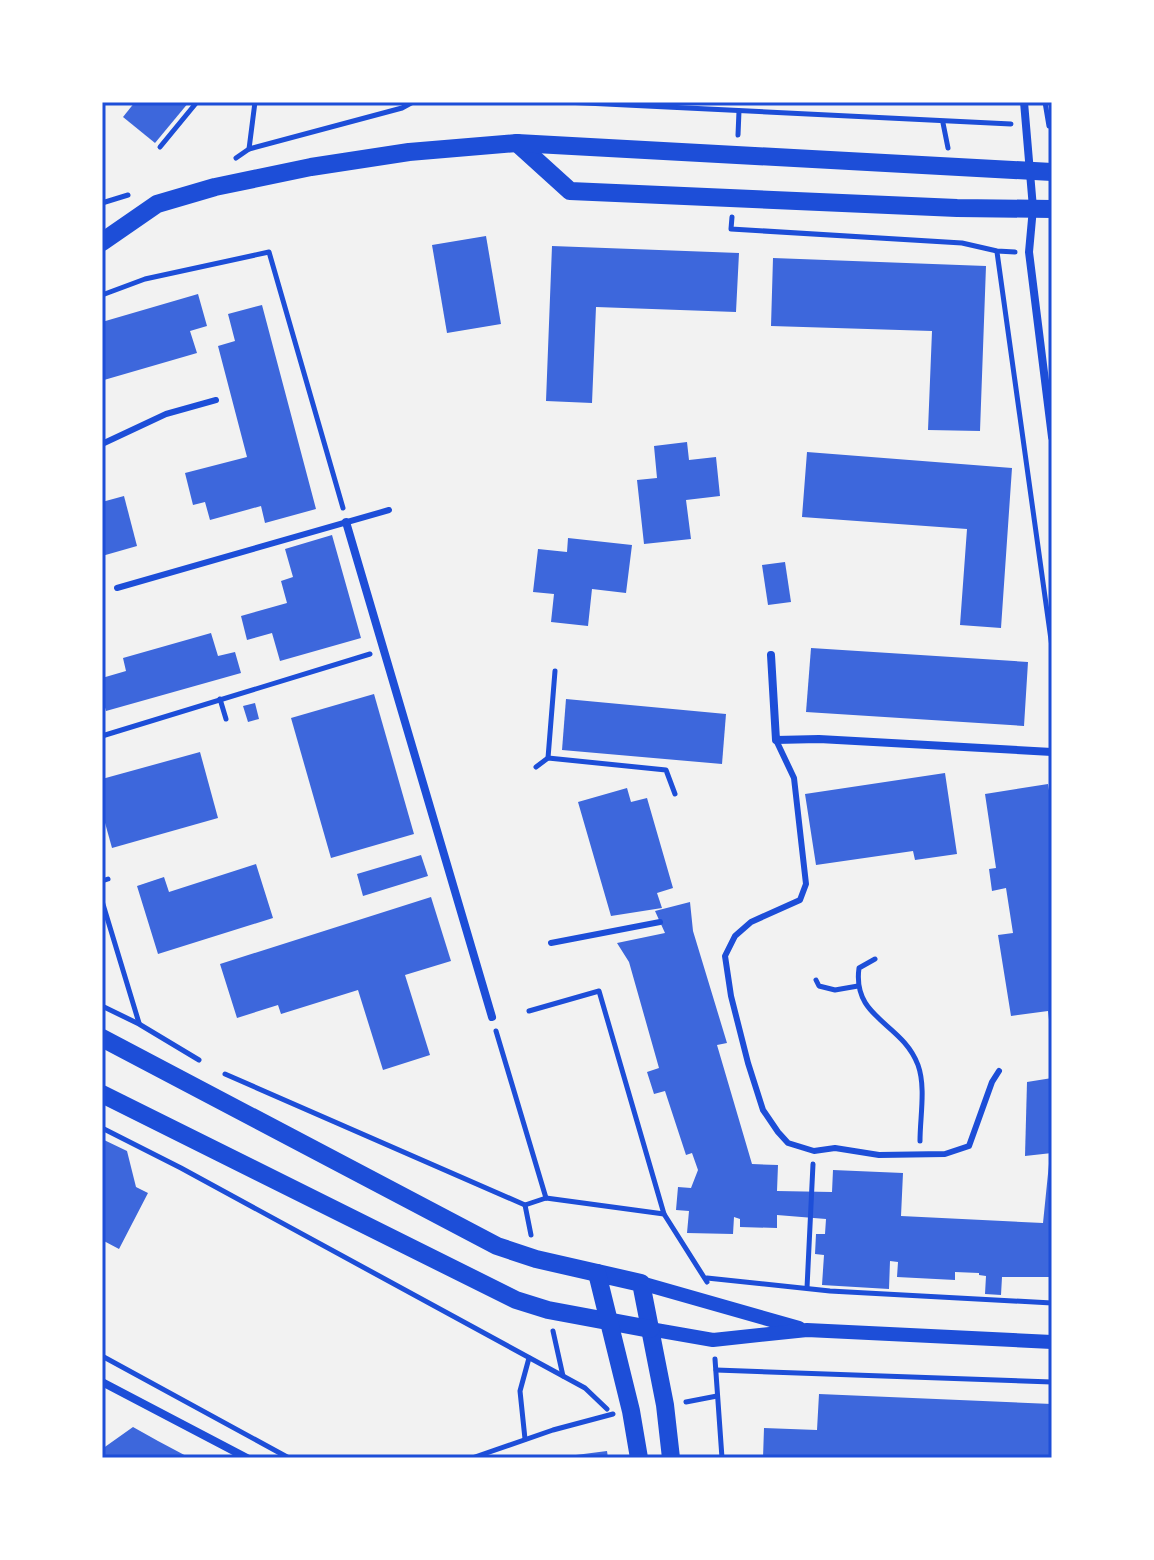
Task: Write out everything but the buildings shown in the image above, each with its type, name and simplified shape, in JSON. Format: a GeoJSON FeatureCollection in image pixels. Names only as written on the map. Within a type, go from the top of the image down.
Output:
{"type":"FeatureCollection","features":[{"type":"Feature","properties":{"kind":"main road"},"geometry":{"type":"LineString","coordinates":[[517,143],[570,191],[1043,209]]}},
{"type":"Feature","properties":{"kind":"main road"},"geometry":{"type":"LineString","coordinates":[[105,238],[157,204],[215,187],[311,167],[409,152],[517,143],[1052,172]]}},
{"type":"Feature","properties":{"kind":"main road"},"geometry":{"type":"LineString","coordinates":[[102,1038],[497,1246],[536,1259],[641,1283],[665,1405],[671,1458]]}},
{"type":"Feature","properties":{"kind":"main road"},"geometry":{"type":"LineString","coordinates":[[102,1094],[516,1300],[548,1310],[650,1329]]}},
{"type":"Feature","properties":{"kind":"main road"},"geometry":{"type":"LineString","coordinates":[[597,1273],[631,1411],[639,1458]]}},
{"type":"Feature","properties":{"kind":"street"},"geometry":{"type":"LineString","coordinates":[[1024,102],[1031,171],[1043,209],[1029,252],[1052,437]]}},
{"type":"Feature","properties":{"kind":"street"},"geometry":{"type":"LineString","coordinates":[[346,522],[492,1017]]}},
{"type":"Feature","properties":{"kind":"street"},"geometry":{"type":"LineString","coordinates":[[771,655],[776,740],[819,739],[1052,752]]}},
{"type":"Feature","properties":{"kind":"street"},"geometry":{"type":"LineString","coordinates":[[641,1283],[807,1330]]}},
{"type":"Feature","properties":{"kind":"street"},"geometry":{"type":"LineString","coordinates":[[650,1329],[713,1340],[807,1330],[1052,1342]]}},
{"type":"Feature","properties":{"kind":"street"},"geometry":{"type":"LineString","coordinates":[[102,1382],[247,1458]]}},
{"type":"Feature","properties":{"kind":"lane"},"geometry":{"type":"LineString","coordinates":[[102,444],[166,414],[216,400]]}},
{"type":"Feature","properties":{"kind":"lane"},"geometry":{"type":"LineString","coordinates":[[117,588],[389,510]]}},
{"type":"Feature","properties":{"kind":"lane"},"geometry":{"type":"LineString","coordinates":[[776,740],[794,778],[806,884],[804,895],[800,900],[751,922],[735,936],[725,956],[731,996],[763,1110],[788,1143],[806,1150],[835,1148],[895,1156],[945,1154],[969,1146],[992,1082],[999,1071]]}},
{"type":"Feature","properties":{"kind":"lane"},"geometry":{"type":"LineString","coordinates":[[551,943],[660,922]]}},
{"type":"Feature","properties":{"kind":"path"},"geometry":{"type":"LineString","coordinates":[[160,147],[197,102]]}},
{"type":"Feature","properties":{"kind":"path"},"geometry":{"type":"LineString","coordinates":[[255,102],[249,149],[402,108],[413,102]]}},
{"type":"Feature","properties":{"kind":"path"},"geometry":{"type":"LineString","coordinates":[[565,102],[1051,126],[1045,102]]}},
{"type":"Feature","properties":{"kind":"path"},"geometry":{"type":"LineString","coordinates":[[1000,124],[1003,113]]}},
{"type":"Feature","properties":{"kind":"path"},"geometry":{"type":"LineString","coordinates":[[731,229],[962,243],[997,251],[1029,252]]}},
{"type":"Feature","properties":{"kind":"path"},"geometry":{"type":"LineString","coordinates":[[997,251],[1052,647]]}},
{"type":"Feature","properties":{"kind":"path"},"geometry":{"type":"LineString","coordinates":[[102,295],[145,279],[269,252],[346,522]]}},
{"type":"Feature","properties":{"kind":"path"},"geometry":{"type":"LineString","coordinates":[[315,408],[324,405]]}},
{"type":"Feature","properties":{"kind":"path"},"geometry":{"type":"LineString","coordinates":[[102,736],[382,650]]}},
{"type":"Feature","properties":{"kind":"path"},"geometry":{"type":"LineString","coordinates":[[548,758],[555,671]]}},
{"type":"Feature","properties":{"kind":"path"},"geometry":{"type":"LineString","coordinates":[[220,699],[226,719]]}},
{"type":"Feature","properties":{"kind":"path"},"geometry":{"type":"LineString","coordinates":[[536,767],[548,758],[666,770],[675,794]]}},
{"type":"Feature","properties":{"kind":"path"},"geometry":{"type":"LineString","coordinates":[[102,901],[139,1024]]}},
{"type":"Feature","properties":{"kind":"path"},"geometry":{"type":"LineString","coordinates":[[875,959],[859,968],[858,986],[867,1009],[904,1040],[917,1062],[922,1076],[920,1153]]}},
{"type":"Feature","properties":{"kind":"path"},"geometry":{"type":"LineString","coordinates":[[816,980],[819,986],[835,990],[858,986]]}},
{"type":"Feature","properties":{"kind":"path"},"geometry":{"type":"LineString","coordinates":[[529,1011],[599,991],[664,1214],[706,1278],[807,1288],[1052,1303]]}},
{"type":"Feature","properties":{"kind":"path"},"geometry":{"type":"LineString","coordinates":[[102,1006],[139,1024],[201,1062]]}},
{"type":"Feature","properties":{"kind":"path"},"geometry":{"type":"LineString","coordinates":[[492,1017],[546,1198]]}},
{"type":"Feature","properties":{"kind":"path"},"geometry":{"type":"LineString","coordinates":[[214,1070],[525,1205],[546,1198],[664,1214]]}},
{"type":"Feature","properties":{"kind":"path"},"geometry":{"type":"LineString","coordinates":[[102,1128],[585,1388],[612,1414],[614,1428]]}},
{"type":"Feature","properties":{"kind":"path"},"geometry":{"type":"LineString","coordinates":[[807,1288],[812,1169]]}},
{"type":"Feature","properties":{"kind":"path"},"geometry":{"type":"LineString","coordinates":[[102,1356],[289,1458]]}},
{"type":"Feature","properties":{"kind":"path"},"geometry":{"type":"LineString","coordinates":[[525,1439],[520,1391],[529,1357]]}},
{"type":"Feature","properties":{"kind":"path"},"geometry":{"type":"LineString","coordinates":[[716,1363],[722,1458]]}},
{"type":"Feature","properties":{"kind":"path"},"geometry":{"type":"LineString","coordinates":[[716,1370],[1052,1382]]}},
{"type":"Feature","properties":{"kind":"path"},"geometry":{"type":"LineString","coordinates":[[472,1458],[612,1414]]}}]}
